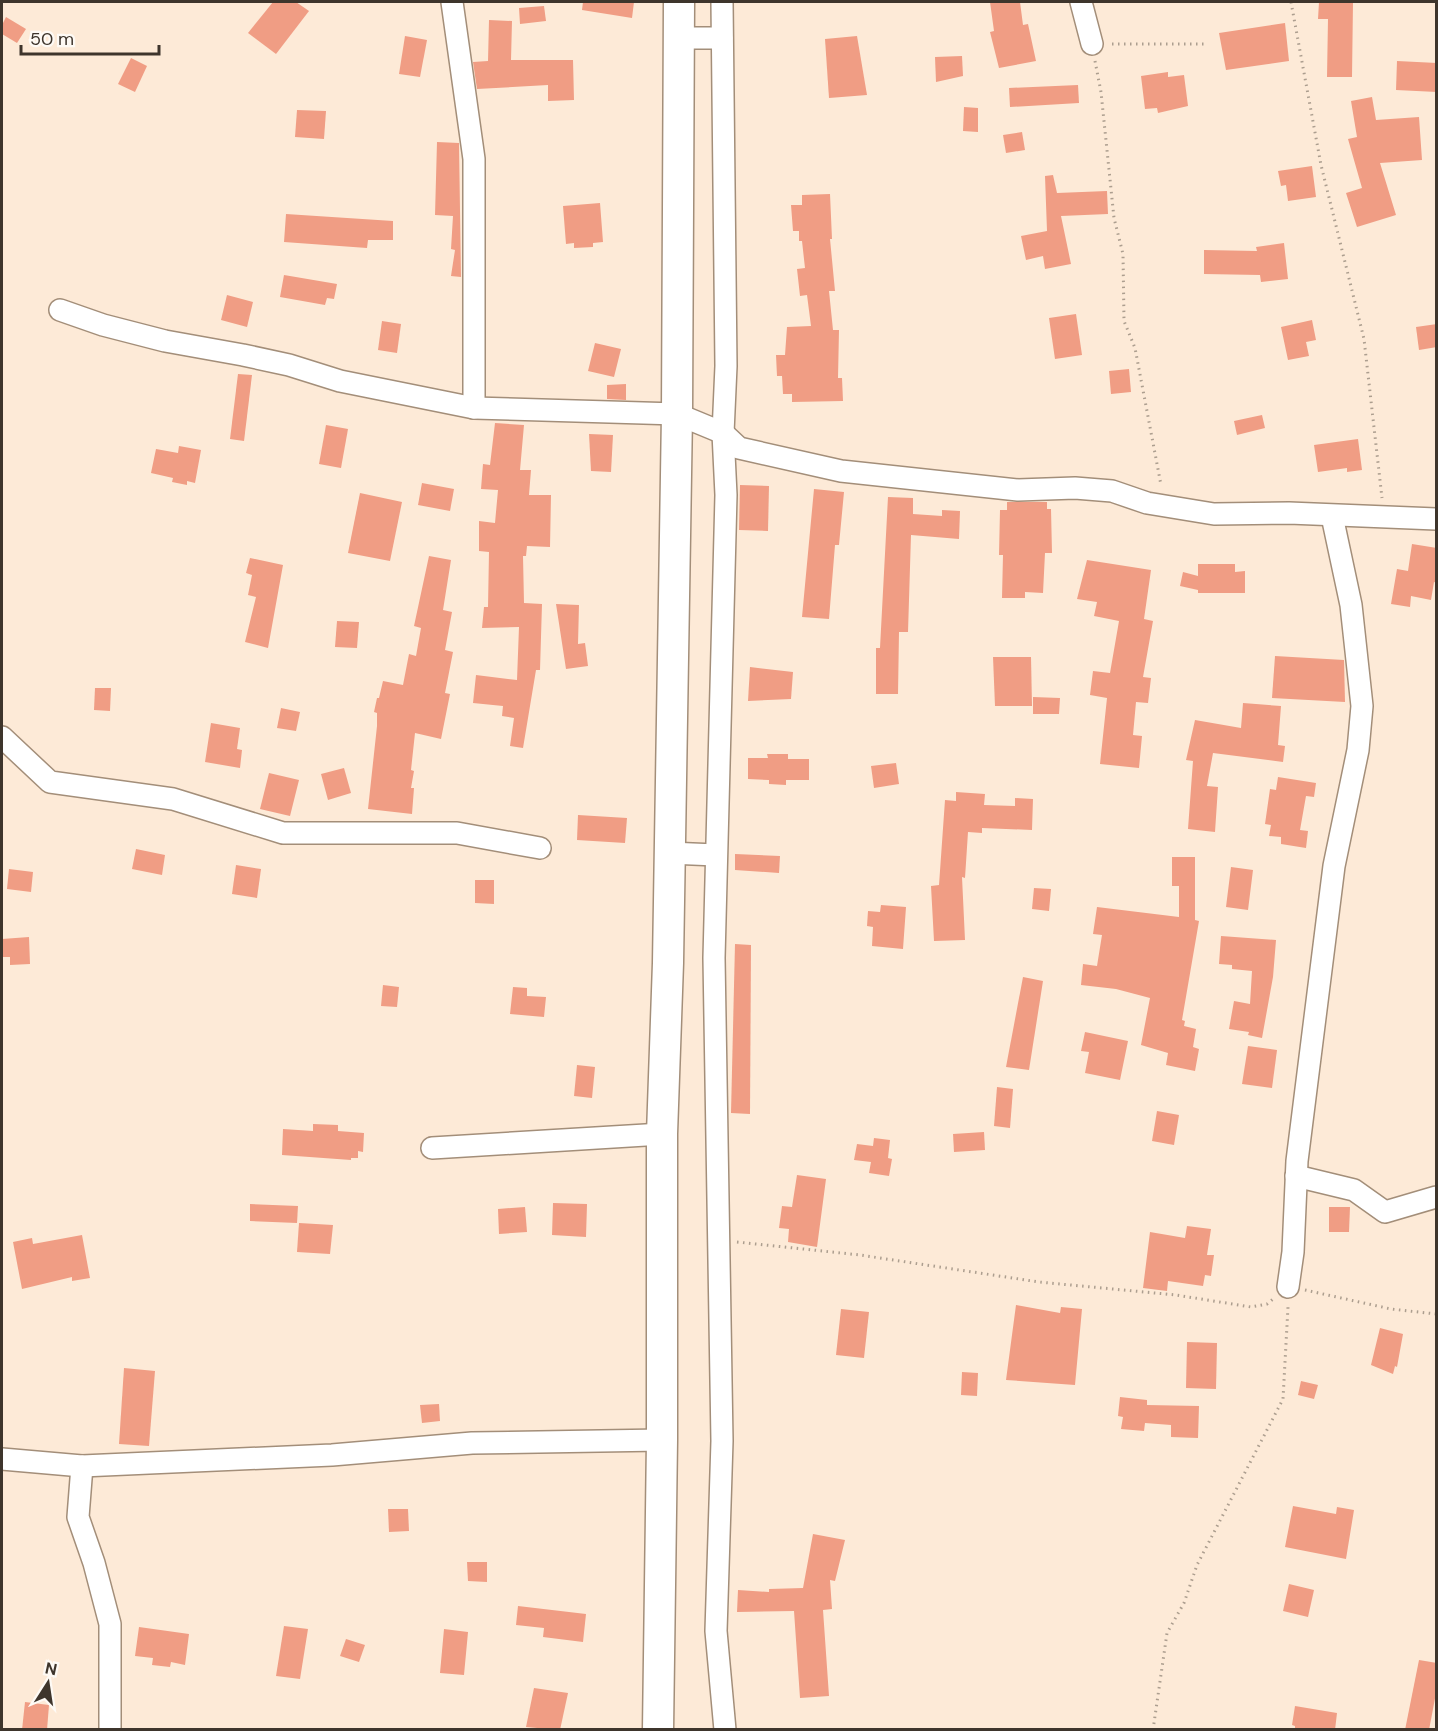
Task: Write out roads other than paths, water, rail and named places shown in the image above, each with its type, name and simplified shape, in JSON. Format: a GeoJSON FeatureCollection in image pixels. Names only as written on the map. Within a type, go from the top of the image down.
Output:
{"type":"FeatureCollection","features":[{"type":"Feature","properties":{"kind":"main road"},"geometry":{"type":"LineString","coordinates":[[658,1730],[662,1440],[662,1134],[677,414],[679,2]]}},
{"type":"Feature","properties":{"kind":"street"},"geometry":{"type":"LineString","coordinates":[[452,2],[474,159],[474,408]]}},
{"type":"Feature","properties":{"kind":"street"},"geometry":{"type":"LineString","coordinates":[[722,2],[726,366],[723,433],[726,495],[714,958],[722,1441],[716,1630],[725,1730]]}},
{"type":"Feature","properties":{"kind":"street"},"geometry":{"type":"LineString","coordinates":[[1081,2],[1092,44]]}},
{"type":"Feature","properties":{"kind":"street"},"geometry":{"type":"LineString","coordinates":[[678,38],[722,38]]}},
{"type":"Feature","properties":{"kind":"street"},"geometry":{"type":"LineString","coordinates":[[60,310],[103,325],[165,341],[243,355],[289,365],[340,381],[474,408],[677,414],[723,433],[740,448],[841,471],[1018,490],[1075,488],[1112,491],[1147,503],[1214,514],[1437,519]]}},
{"type":"Feature","properties":{"kind":"street"},"geometry":{"type":"LineString","coordinates":[[1288,1287],[1293,1252],[1296,1176],[1334,866],[1358,750],[1362,706],[1351,605],[1332,516]]}},
{"type":"Feature","properties":{"kind":"street"},"geometry":{"type":"LineString","coordinates":[[2,737],[50,782],[173,799],[283,833],[457,833],[540,848]]}},
{"type":"Feature","properties":{"kind":"street"},"geometry":{"type":"LineString","coordinates":[[669,853],[716,855]]}},
{"type":"Feature","properties":{"kind":"street"},"geometry":{"type":"LineString","coordinates":[[432,1148],[662,1134]]}},
{"type":"Feature","properties":{"kind":"street"},"geometry":{"type":"LineString","coordinates":[[1296,1176],[1354,1190],[1385,1212],[1437,1197]]}},
{"type":"Feature","properties":{"kind":"street"},"geometry":{"type":"LineString","coordinates":[[2,1459],[82,1466],[332,1455],[472,1443],[662,1440]]}},
{"type":"Feature","properties":{"kind":"street"},"geometry":{"type":"LineString","coordinates":[[82,1466],[78,1517],[94,1563],[110,1624],[110,1730]]}}]}
